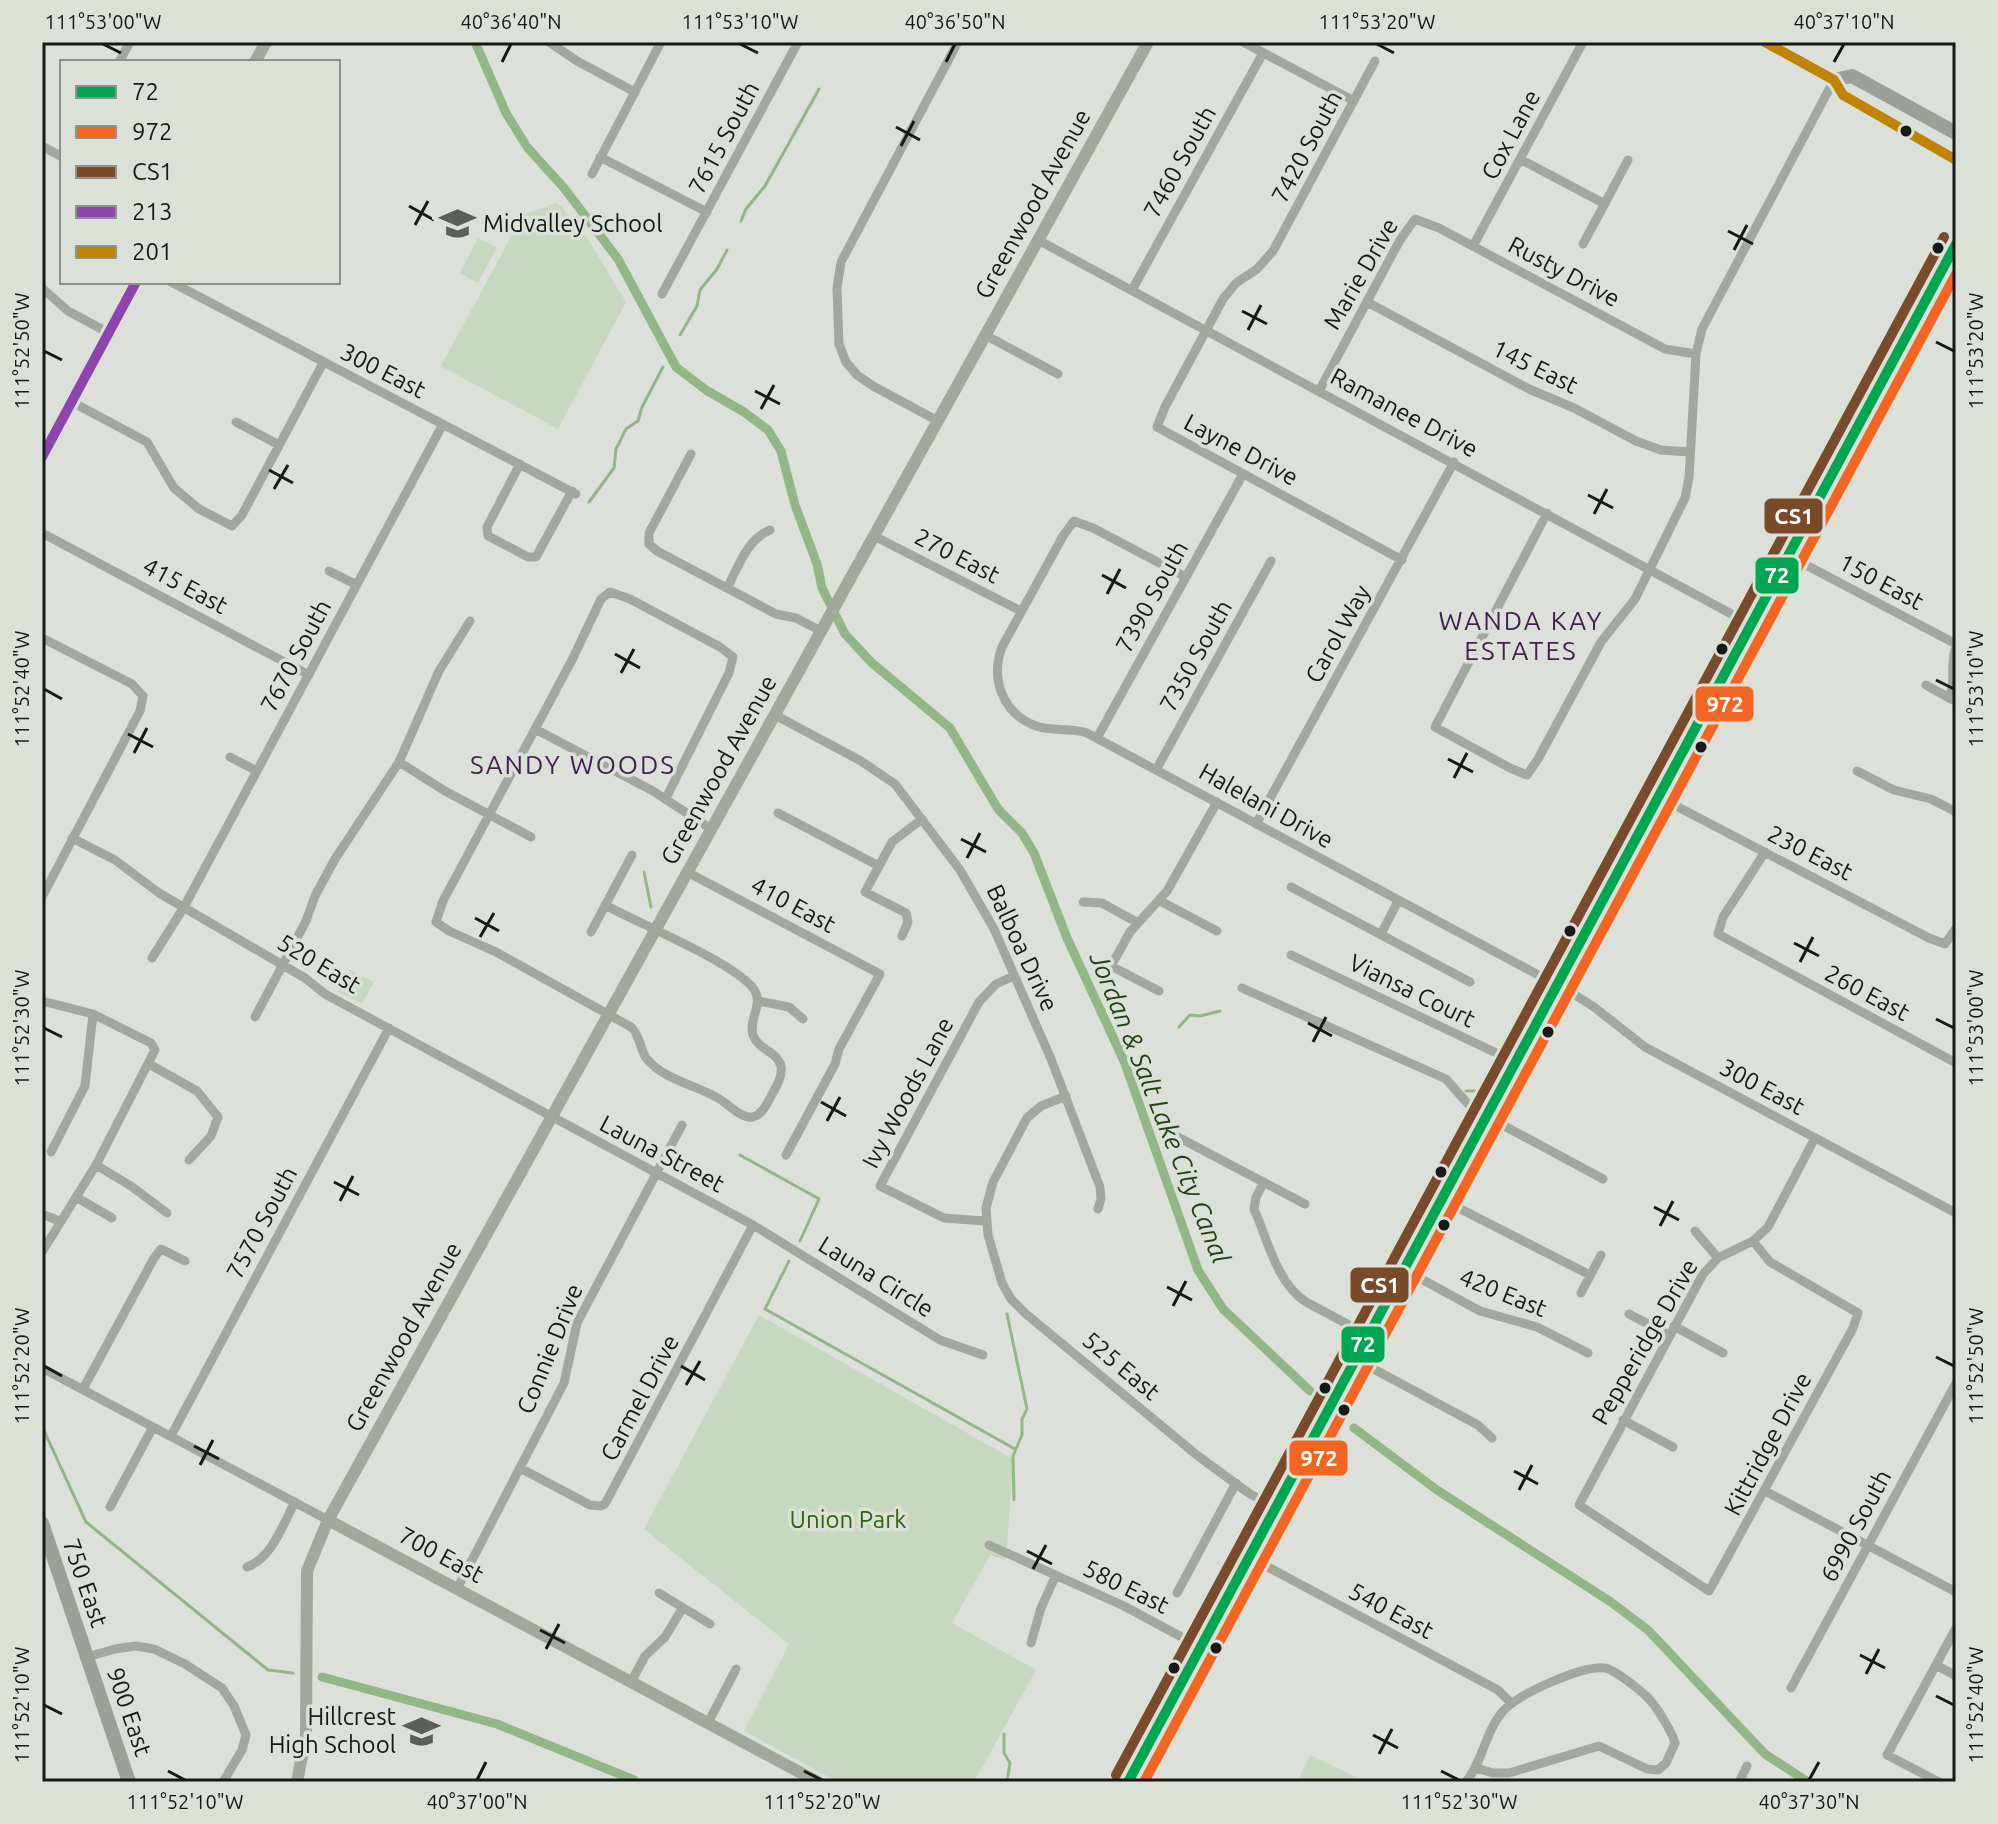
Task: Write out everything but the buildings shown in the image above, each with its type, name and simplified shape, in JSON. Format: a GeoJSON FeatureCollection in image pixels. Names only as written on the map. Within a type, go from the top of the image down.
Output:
{"type":"FeatureCollection","features":[{"type":"Feature","properties":{"kind":"main road"},"geometry":{"type":"LineString","coordinates":[[1765,42],[1834,80],[1843,95],[1956,160]]}},
{"type":"Feature","properties":{"kind":"main road"},"geometry":{"type":"LineString","coordinates":[[1834,80],[1852,76],[1956,133]]}},
{"type":"Feature","properties":{"kind":"main road"},"geometry":{"type":"LineString","coordinates":[[1128,1782],[1956,244]]}},
{"type":"Feature","properties":{"kind":"main road","name":"750 East"},"geometry":{"type":"LineString","coordinates":[[42,1523],[45,1542],[87,1657]]}},
{"type":"Feature","properties":{"kind":"main road","name":"900 East"},"geometry":{"type":"LineString","coordinates":[[87,1657],[129,1782]]}},
{"type":"Feature","properties":{"kind":"street"},"geometry":{"type":"LineString","coordinates":[[120,60],[130,42]]}},
{"type":"Feature","properties":{"kind":"street"},"geometry":{"type":"LineString","coordinates":[[256,60],[266,42]]}},
{"type":"Feature","properties":{"kind":"street"},"geometry":{"type":"LineString","coordinates":[[549,42],[635,92]]}},
{"type":"Feature","properties":{"kind":"street"},"geometry":{"type":"LineString","coordinates":[[592,174],[661,42]]}},
{"type":"Feature","properties":{"kind":"street","name":"7615 South"},"geometry":{"type":"LineString","coordinates":[[662,294],[798,42]]}},
{"type":"Feature","properties":{"kind":"street"},"geometry":{"type":"LineString","coordinates":[[938,421],[873,386],[857,375],[846,362],[839,344],[837,288],[841,262],[958,42]]}},
{"type":"Feature","properties":{"kind":"street","name":"Greenwood Avenue"},"geometry":{"type":"LineString","coordinates":[[297,1782],[306,1735],[307,1571],[328,1520],[1148,42]]}},
{"type":"Feature","properties":{"kind":"street"},"geometry":{"type":"LineString","coordinates":[[1243,42],[1354,101]]}},
{"type":"Feature","properties":{"kind":"street","name":"Cox Lane"},"geometry":{"type":"LineString","coordinates":[[1473,246],[1583,42]]}},
{"type":"Feature","properties":{"kind":"street","name":"7460 South"},"geometry":{"type":"LineString","coordinates":[[1132,290],[1263,53]]}},
{"type":"Feature","properties":{"kind":"street","name":"7420 South"},"geometry":{"type":"LineString","coordinates":[[1206,330],[1229,290],[1266,261],[1273,251],[1375,61]]}},
{"type":"Feature","properties":{"kind":"street"},"geometry":{"type":"LineString","coordinates":[[1547,513],[1435,727],[1527,775],[1601,642],[1635,599],[1685,498],[1696,354],[1707,318],[1834,80]]}},
{"type":"Feature","properties":{"kind":"street"},"geometry":{"type":"LineString","coordinates":[[42,146],[60,156]]}},
{"type":"Feature","properties":{"kind":"street"},"geometry":{"type":"LineString","coordinates":[[600,157],[707,212]]}},
{"type":"Feature","properties":{"kind":"street"},"geometry":{"type":"LineString","coordinates":[[1520,159],[1605,204]]}},
{"type":"Feature","properties":{"kind":"street"},"geometry":{"type":"LineString","coordinates":[[1583,244],[1628,160]]}},
{"type":"Feature","properties":{"kind":"street","name":"Rusty Drive"},"geometry":{"type":"LineString","coordinates":[[1415,219],[1439,228],[1654,343],[1674,351],[1696,354]]}},
{"type":"Feature","properties":{"kind":"street","name":"Marie Drive"},"geometry":{"type":"LineString","coordinates":[[1319,391],[1400,240],[1415,219]]}},
{"type":"Feature","properties":{"kind":"street","name":"Ramanee Drive"},"geometry":{"type":"LineString","coordinates":[[1038,240],[1750,624]]}},
{"type":"Feature","properties":{"kind":"street"},"geometry":{"type":"LineString","coordinates":[[44,450],[135,284]]}},
{"type":"Feature","properties":{"kind":"street","name":"300 East"},"geometry":{"type":"LineString","coordinates":[[175,284],[323,363],[443,424],[520,464],[574,493],[536,557],[528,557],[488,536],[487,527],[520,464]]}},
{"type":"Feature","properties":{"kind":"street"},"geometry":{"type":"LineString","coordinates":[[42,288],[68,311],[109,333]]}},
{"type":"Feature","properties":{"kind":"street","name":"145 East"},"geometry":{"type":"LineString","coordinates":[[1367,302],[1529,389],[1574,408],[1636,441],[1661,450],[1690,452]]}},
{"type":"Feature","properties":{"kind":"street","name":"Layne Drive"},"geometry":{"type":"LineString","coordinates":[[1206,330],[1157,427],[1402,560]]}},
{"type":"Feature","properties":{"kind":"street"},"geometry":{"type":"LineString","coordinates":[[985,335],[1058,374]]}},
{"type":"Feature","properties":{"kind":"street"},"geometry":{"type":"LineString","coordinates":[[72,402],[147,442],[174,488],[199,509],[232,526],[242,515],[323,363]]}},
{"type":"Feature","properties":{"kind":"street"},"geometry":{"type":"LineString","coordinates":[[236,422],[279,445]]}},
{"type":"Feature","properties":{"kind":"street","name":"7670 South"},"geometry":{"type":"LineString","coordinates":[[152,958],[184,907],[443,424]]}},
{"type":"Feature","properties":{"kind":"street"},"geometry":{"type":"LineString","coordinates":[[691,454],[647,541],[657,551],[776,614],[824,627]]}},
{"type":"Feature","properties":{"kind":"street","name":"Carol Way"},"geometry":{"type":"LineString","coordinates":[[1256,824],[1454,462]]}},
{"type":"Feature","properties":{"kind":"street","name":"7390 South"},"geometry":{"type":"LineString","coordinates":[[1097,738],[1243,474]]}},
{"type":"Feature","properties":{"kind":"street"},"geometry":{"type":"LineString","coordinates":[[1021,611],[1074,521],[1186,577]]}},
{"type":"Feature","properties":{"kind":"street"},"geometry":{"type":"LineString","coordinates":[[727,588],[752,542],[761,533],[770,530]]}},
{"type":"Feature","properties":{"kind":"street","name":"415 East"},"geometry":{"type":"LineString","coordinates":[[42,533],[309,675]]}},
{"type":"Feature","properties":{"kind":"street","name":"270 East"},"geometry":{"type":"LineString","coordinates":[[874,536],[1021,611]]}},
{"type":"Feature","properties":{"kind":"street","name":"150 East"},"geometry":{"type":"LineString","coordinates":[[1787,555],[1956,646]]}},
{"type":"Feature","properties":{"kind":"street","name":"7350 South"},"geometry":{"type":"LineString","coordinates":[[1156,770],[1271,561]]}},
{"type":"Feature","properties":{"kind":"street"},"geometry":{"type":"LineString","coordinates":[[329,571],[357,585]]}},
{"type":"Feature","properties":{"kind":"street"},"geometry":{"type":"LineString","coordinates":[[605,905],[720,964],[748,983],[758,1001],[753,1035],[777,1058],[781,1072],[764,1109],[753,1117],[743,1116],[720,1099],[658,1068],[645,1055],[635,1030],[436,922],[443,901],[601,599],[610,592],[630,599],[733,657],[729,673],[666,798]]}},
{"type":"Feature","properties":{"kind":"street","name":"Halelani Drive"},"geometry":{"type":"LineString","coordinates":[[1021,611],[997,661],[997,676],[1005,701],[1012,711],[1037,727],[1075,729],[1097,738],[1556,985]]}},
{"type":"Feature","properties":{"kind":"street"},"geometry":{"type":"LineString","coordinates":[[255,1017],[335,859],[399,762],[439,671],[470,621]]}},
{"type":"Feature","properties":{"kind":"street"},"geometry":{"type":"LineString","coordinates":[[42,638],[132,684],[143,696],[140,711],[42,897]]}},
{"type":"Feature","properties":{"kind":"street"},"geometry":{"type":"LineString","coordinates":[[1926,685],[1953,699],[1953,654],[1956,646]]}},
{"type":"Feature","properties":{"kind":"street","name":"Balboa Drive"},"geometry":{"type":"LineString","coordinates":[[775,715],[879,772],[895,784],[978,899],[1066,1096],[1100,1187],[1098,1209]]}},
{"type":"Feature","properties":{"kind":"street"},"geometry":{"type":"LineString","coordinates":[[535,729],[666,798],[711,829]]}},
{"type":"Feature","properties":{"kind":"street"},"geometry":{"type":"LineString","coordinates":[[230,757],[257,771]]}},
{"type":"Feature","properties":{"kind":"street"},"geometry":{"type":"LineString","coordinates":[[399,762],[531,837]]}},
{"type":"Feature","properties":{"kind":"street"},"geometry":{"type":"LineString","coordinates":[[1857,771],[1894,790],[1931,799],[1956,812]]}},
{"type":"Feature","properties":{"kind":"street","name":"230 East"},"geometry":{"type":"LineString","coordinates":[[1657,796],[1929,938],[1945,944],[1956,928]]}},
{"type":"Feature","properties":{"kind":"street"},"geometry":{"type":"LineString","coordinates":[[1159,991],[1111,966],[1138,923],[1160,901],[1217,802]]}},
{"type":"Feature","properties":{"kind":"street"},"geometry":{"type":"LineString","coordinates":[[778,813],[879,866]]}},
{"type":"Feature","properties":{"kind":"street"},"geometry":{"type":"LineString","coordinates":[[902,936],[908,922],[906,913],[865,892],[896,837],[922,819]]}},
{"type":"Feature","properties":{"kind":"street","name":"520 East"},"geometry":{"type":"LineString","coordinates":[[72,838],[115,860],[147,885],[283,965],[325,994],[551,1117]]}},
{"type":"Feature","properties":{"kind":"street","name":"260 East"},"geometry":{"type":"LineString","coordinates":[[1765,852],[1723,917],[1718,934],[1956,1063]]}},
{"type":"Feature","properties":{"kind":"street"},"geometry":{"type":"LineString","coordinates":[[591,932],[632,855]]}},
{"type":"Feature","properties":{"kind":"street","name":"410 East"},"geometry":{"type":"LineString","coordinates":[[687,872],[880,974],[786,1155]]}},
{"type":"Feature","properties":{"kind":"street"},"geometry":{"type":"LineString","coordinates":[[1291,887],[1470,982]]}},
{"type":"Feature","properties":{"kind":"street"},"geometry":{"type":"LineString","coordinates":[[1160,901],[1217,931]]}},
{"type":"Feature","properties":{"kind":"street"},"geometry":{"type":"LineString","coordinates":[[1381,934],[1398,901]]}},
{"type":"Feature","properties":{"kind":"street"},"geometry":{"type":"LineString","coordinates":[[1083,902],[1102,903],[1138,923]]}},
{"type":"Feature","properties":{"kind":"street","name":"Viansa Court"},"geometry":{"type":"LineString","coordinates":[[1291,955],[1515,1062]]}},
{"type":"Feature","properties":{"kind":"street","name":"Ivy Woods Lane"},"geometry":{"type":"LineString","coordinates":[[985,1221],[944,1218],[880,1186],[979,1002],[996,984],[1014,976]]}},
{"type":"Feature","properties":{"kind":"street","name":"300 East"},"geometry":{"type":"LineString","coordinates":[[1556,985],[1594,1007],[1645,1047],[1956,1213]]}},
{"type":"Feature","properties":{"kind":"street"},"geometry":{"type":"LineString","coordinates":[[1242,988],[1446,1079],[1467,1103],[1486,1116],[1603,1179]]}},
{"type":"Feature","properties":{"kind":"street"},"geometry":{"type":"LineString","coordinates":[[42,1001],[93,1014],[151,1043],[155,1050],[96,1165],[42,1252]]}},
{"type":"Feature","properties":{"kind":"street"},"geometry":{"type":"LineString","coordinates":[[758,1001],[789,1007],[803,1019]]}},
{"type":"Feature","properties":{"kind":"street"},"geometry":{"type":"LineString","coordinates":[[51,1152],[85,1086],[93,1014]]}},
{"type":"Feature","properties":{"kind":"street","name":"7570 South"},"geometry":{"type":"LineString","coordinates":[[171,1436],[389,1028]]}},
{"type":"Feature","properties":{"kind":"street"},"geometry":{"type":"LineString","coordinates":[[149,1064],[197,1091],[218,1117],[211,1136],[189,1160]]}},
{"type":"Feature","properties":{"kind":"street"},"geometry":{"type":"LineString","coordinates":[[985,1221],[988,1194],[1027,1118],[1041,1106],[1066,1096]]}},
{"type":"Feature","properties":{"kind":"street","name":"Launa Street"},"geometry":{"type":"LineString","coordinates":[[551,1117],[753,1225]]}},
{"type":"Feature","properties":{"kind":"street","name":"Connie Drive"},"geometry":{"type":"LineString","coordinates":[[457,1589],[564,1383],[577,1323],[682,1125]]}},
{"type":"Feature","properties":{"kind":"street"},"geometry":{"type":"LineString","coordinates":[[1174,1135],[1305,1204]]}},
{"type":"Feature","properties":{"kind":"street","name":"Pepperidge Drive"},"geometry":{"type":"LineString","coordinates":[[1709,1591],[1579,1505],[1703,1274],[1718,1258],[1753,1241],[1768,1227],[1815,1138]]}},
{"type":"Feature","properties":{"kind":"street"},"geometry":{"type":"LineString","coordinates":[[96,1165],[167,1213]]}},
{"type":"Feature","properties":{"kind":"street"},"geometry":{"type":"LineString","coordinates":[[1264,1182],[1253,1204],[1254,1209],[1284,1280],[1297,1296],[1368,1335]]}},
{"type":"Feature","properties":{"kind":"street"},"geometry":{"type":"LineString","coordinates":[[76,1197],[112,1218]]}},
{"type":"Feature","properties":{"kind":"street"},"geometry":{"type":"LineString","coordinates":[[1441,1199],[1590,1275]]}},
{"type":"Feature","properties":{"kind":"street"},"geometry":{"type":"LineString","coordinates":[[42,1214],[59,1221]]}},
{"type":"Feature","properties":{"kind":"street","name":"525 East"},"geometry":{"type":"LineString","coordinates":[[985,1221],[1002,1283],[1011,1299],[1188,1447],[1275,1507]]}},
{"type":"Feature","properties":{"kind":"street","name":"Launa Circle"},"geometry":{"type":"LineString","coordinates":[[753,1225],[940,1340],[983,1355]]}},
{"type":"Feature","properties":{"kind":"street","name":"Carmel Drive"},"geometry":{"type":"LineString","coordinates":[[520,1468],[590,1505],[605,1504],[753,1225]]}},
{"type":"Feature","properties":{"kind":"street"},"geometry":{"type":"LineString","coordinates":[[1695,1231],[1718,1258]]}},
{"type":"Feature","properties":{"kind":"street","name":"Kittridge Drive"},"geometry":{"type":"LineString","coordinates":[[1709,1591],[1853,1328],[1858,1313],[1770,1262],[1753,1241]]}},
{"type":"Feature","properties":{"kind":"street"},"geometry":{"type":"LineString","coordinates":[[83,1389],[161,1249],[185,1261]]}},
{"type":"Feature","properties":{"kind":"street"},"geometry":{"type":"LineString","coordinates":[[1581,1293],[1601,1255]]}},
{"type":"Feature","properties":{"kind":"street","name":"420 East"},"geometry":{"type":"LineString","coordinates":[[1403,1269],[1480,1311],[1537,1327],[1588,1353]]}},
{"type":"Feature","properties":{"kind":"street"},"geometry":{"type":"LineString","coordinates":[[1629,1314],[1723,1353]]}},
{"type":"Feature","properties":{"kind":"street"},"geometry":{"type":"LineString","coordinates":[[1355,1359],[1478,1425],[1492,1438]]}},
{"type":"Feature","properties":{"kind":"street","name":"700 East"},"geometry":{"type":"LineString","coordinates":[[42,1368],[818,1782]]}},
{"type":"Feature","properties":{"kind":"street","name":"6990 South"},"geometry":{"type":"LineString","coordinates":[[1791,1688],[1956,1383]]}},
{"type":"Feature","properties":{"kind":"street"},"geometry":{"type":"LineString","coordinates":[[1623,1420],[1673,1447]]}},
{"type":"Feature","properties":{"kind":"street"},"geometry":{"type":"LineString","coordinates":[[110,1507],[153,1427]]}},
{"type":"Feature","properties":{"kind":"street"},"geometry":{"type":"LineString","coordinates":[[1177,1593],[1236,1483]]}},
{"type":"Feature","properties":{"kind":"street"},"geometry":{"type":"LineString","coordinates":[[1765,1491],[1956,1592]]}},
{"type":"Feature","properties":{"kind":"street"},"geometry":{"type":"LineString","coordinates":[[247,1567],[258,1563],[268,1552],[295,1502]]}},
{"type":"Feature","properties":{"kind":"street","name":"580 East"},"geometry":{"type":"LineString","coordinates":[[989,1545],[1124,1606],[1200,1647]]}},
{"type":"Feature","properties":{"kind":"street","name":"540 East"},"geometry":{"type":"LineString","coordinates":[[1249,1557],[1498,1690],[1511,1703]]}},
{"type":"Feature","properties":{"kind":"street"},"geometry":{"type":"LineString","coordinates":[[1031,1643],[1041,1608],[1056,1575]]}},
{"type":"Feature","properties":{"kind":"street"},"geometry":{"type":"LineString","coordinates":[[659,1593],[710,1624]]}},
{"type":"Feature","properties":{"kind":"street"},"geometry":{"type":"LineString","coordinates":[[631,1682],[645,1656],[665,1637],[682,1609]]}},
{"type":"Feature","properties":{"kind":"street"},"geometry":{"type":"LineString","coordinates":[[1939,1782],[1887,1755],[1956,1628]]}},
{"type":"Feature","properties":{"kind":"street"},"geometry":{"type":"LineString","coordinates":[[87,1657],[125,1647],[154,1649],[185,1664],[222,1688],[234,1706],[246,1735],[242,1750],[223,1782]]}},
{"type":"Feature","properties":{"kind":"street"},"geometry":{"type":"LineString","coordinates":[[1936,1665],[1956,1676]]}},
{"type":"Feature","properties":{"kind":"street"},"geometry":{"type":"LineString","coordinates":[[1466,1782],[1476,1768],[1491,1728],[1511,1703],[1530,1691],[1592,1669],[1608,1668],[1651,1701],[1674,1738],[1675,1747],[1658,1770],[1647,1769],[1599,1746],[1509,1773],[1476,1768]]}},
{"type":"Feature","properties":{"kind":"street"},"geometry":{"type":"LineString","coordinates":[[708,1723],[736,1669]]}},
{"type":"Feature","properties":{"kind":"street"},"geometry":{"type":"LineString","coordinates":[[1739,1782],[1747,1766]]}},
{"type":"Feature","properties":{"kind":"green space"},"geometry":{"type":"Polygon","coordinates":[[[556,203],[589,241],[626,302],[558,429],[441,366],[523,215],[556,203]]]}},
{"type":"Feature","properties":{"kind":"green space"},"geometry":{"type":"Polygon","coordinates":[[[478,238],[497,247],[478,283],[460,273],[478,238]]]}},
{"type":"Feature","properties":{"kind":"green space"},"geometry":{"type":"Polygon","coordinates":[[[350,970],[374,982],[362,1003],[338,992],[350,970]]]}},
{"type":"Feature","properties":{"kind":"green space","name":"Union Park"},"geometry":{"type":"Polygon","coordinates":[[[759,1315],[1013,1459],[1006,1560],[990,1555],[952,1623],[1036,1670],[974,1782],[838,1782],[744,1731],[789,1644],[644,1529],[759,1315]]]}},
{"type":"Feature","properties":{"kind":"green space"},"geometry":{"type":"Polygon","coordinates":[[[1310,1755],[1366,1782],[1297,1782],[1310,1755]]]}},
{"type":"Feature","properties":{"kind":"waterway","name":"Jordan & Salt Lake City Canal"},"geometry":{"type":"LineString","coordinates":[[475,42],[506,113],[527,147],[564,188],[618,259],[676,367],[768,430],[781,451],[822,588],[845,634],[872,663],[950,728],[998,809],[1022,833],[1034,853],[1067,938],[1124,1061],[1198,1270],[1223,1309],[1310,1391]]}},
{"type":"Feature","properties":{"kind":"waterway"},"geometry":{"type":"LineString","coordinates":[[741,221],[746,209],[765,186],[819,89]]}},
{"type":"Feature","properties":{"kind":"waterway"},"geometry":{"type":"LineString","coordinates":[[680,335],[697,306],[700,290],[727,250]]}},
{"type":"Feature","properties":{"kind":"waterway"},"geometry":{"type":"LineString","coordinates":[[589,502],[614,468],[616,449],[626,429],[638,421],[663,367]]}},
{"type":"Feature","properties":{"kind":"waterway"},"geometry":{"type":"LineString","coordinates":[[644,872],[651,907]]}},
{"type":"Feature","properties":{"kind":"waterway"},"geometry":{"type":"LineString","coordinates":[[1179,1027],[1190,1015],[1220,1011]]}},
{"type":"Feature","properties":{"kind":"waterway"},"geometry":{"type":"LineString","coordinates":[[1466,1091],[1476,1091]]}},
{"type":"Feature","properties":{"kind":"waterway"},"geometry":{"type":"LineString","coordinates":[[740,1155],[819,1199],[800,1241]]}},
{"type":"Feature","properties":{"kind":"waterway"},"geometry":{"type":"LineString","coordinates":[[789,1261],[765,1309],[1015,1449]]}},
{"type":"Feature","properties":{"kind":"waterway"},"geometry":{"type":"LineString","coordinates":[[1007,1314],[1027,1409],[1022,1419],[1022,1435],[1013,1456],[1014,1500]]}},
{"type":"Feature","properties":{"kind":"waterway"},"geometry":{"type":"LineString","coordinates":[[42,1426],[86,1522],[268,1670],[293,1673]]}},
{"type":"Feature","properties":{"kind":"waterway","name":"Jordan & Salt Lake City Canal"},"geometry":{"type":"LineString","coordinates":[[1354,1428],[1437,1490],[1611,1602],[1648,1630],[1765,1754],[1808,1782]]}},
{"type":"Feature","properties":{"kind":"waterway"},"geometry":{"type":"LineString","coordinates":[[322,1677],[497,1724],[634,1780]]}},
{"type":"Feature","properties":{"kind":"waterway"},"geometry":{"type":"LineString","coordinates":[[1004,1734],[1004,1753],[1010,1763],[1007,1782]]}},
{"type":"Feature","properties":{"kind":"transit line","name":"201"},"geometry":{"type":"LineString","coordinates":[[1765,42],[1834,80],[1843,95],[1956,160]]}},
{"type":"Feature","properties":{"kind":"transit line","name":"CS1"},"geometry":{"type":"LineString","coordinates":[[1116,1775],[1944,237]]}},
{"type":"Feature","properties":{"kind":"transit line","name":"72"},"geometry":{"type":"LineString","coordinates":[[1128,1782],[1956,244]]}},
{"type":"Feature","properties":{"kind":"transit line","name":"972"},"geometry":{"type":"LineString","coordinates":[[1144,1782],[1956,274]]}},
{"type":"Feature","properties":{"kind":"transit line","name":"213"},"geometry":{"type":"LineString","coordinates":[[42,457],[135,284]]}},
{"type":"Feature","properties":{"kind":"place","name":"Midvalley School"},"geometry":{"type":"Point","coordinates":[457,224]}},
{"type":"Feature","properties":{"kind":"place","name":"Hillcrest High School"},"geometry":{"type":"Point","coordinates":[422,1731]}},
{"type":"Feature","properties":{"kind":"district","name":"WANDA KAY ESTATES"},"geometry":{"type":"Point","coordinates":[1521,636]}},
{"type":"Feature","properties":{"kind":"district","name":"SANDY WOODS"},"geometry":{"type":"Point","coordinates":[573,765]}}]}
